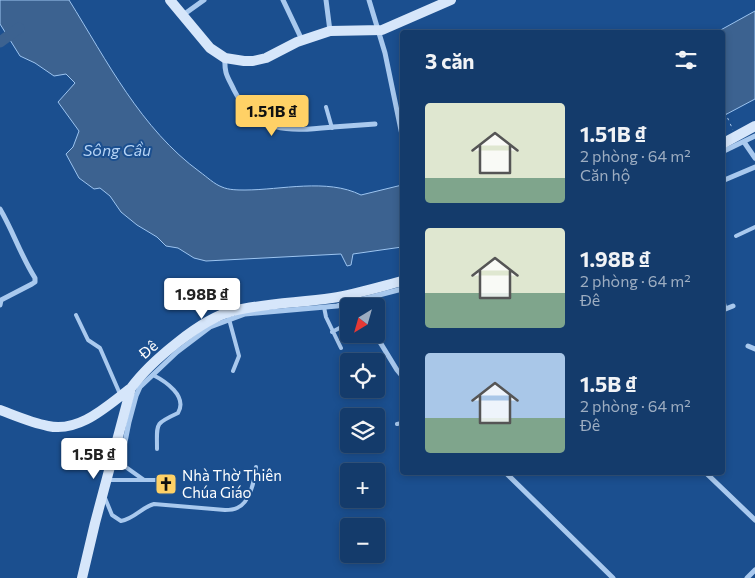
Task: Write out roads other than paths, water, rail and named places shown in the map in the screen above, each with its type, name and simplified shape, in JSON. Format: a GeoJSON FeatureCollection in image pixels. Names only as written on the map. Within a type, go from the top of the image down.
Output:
{"type":"FeatureCollection","features":[{"type":"Feature","properties":{"kind":"main road"},"geometry":{"type":"LineString","coordinates":[[170,0],[210,48],[225,58],[253,61],[266,58],[303,40],[330,31],[377,31],[452,0]]}},
{"type":"Feature","properties":{"kind":"main road"},"geometry":{"type":"LineString","coordinates":[[725,142],[755,126]]}},
{"type":"Feature","properties":{"kind":"main road","name":"Đê"},"geometry":{"type":"LineString","coordinates":[[82,578],[131,388],[146,370],[198,327],[232,311],[259,306],[333,298],[400,281]]}},
{"type":"Feature","properties":{"kind":"main road"},"geometry":{"type":"LineString","coordinates":[[0,410],[49,427],[60,427],[77,424],[89,419],[131,388]]}},
{"type":"Feature","properties":{"kind":"street"},"geometry":{"type":"LineString","coordinates":[[182,15],[204,0]]}},
{"type":"Feature","properties":{"kind":"street"},"geometry":{"type":"LineString","coordinates":[[283,0],[303,40]]}},
{"type":"Feature","properties":{"kind":"street"},"geometry":{"type":"LineString","coordinates":[[326,0],[330,31]]}},
{"type":"Feature","properties":{"kind":"street"},"geometry":{"type":"LineString","coordinates":[[369,0],[385,53],[400,123]]}},
{"type":"Feature","properties":{"kind":"street"},"geometry":{"type":"LineString","coordinates":[[225,58],[224,70],[240,102],[266,124],[299,131],[375,124]]}},
{"type":"Feature","properties":{"kind":"street"},"geometry":{"type":"LineString","coordinates":[[725,151],[755,136]]}},
{"type":"Feature","properties":{"kind":"street"},"geometry":{"type":"LineString","coordinates":[[744,142],[755,158]]}},
{"type":"Feature","properties":{"kind":"street"},"geometry":{"type":"LineString","coordinates":[[725,180],[755,166]]}},
{"type":"Feature","properties":{"kind":"street"},"geometry":{"type":"LineString","coordinates":[[0,209],[8,221],[22,257],[35,278],[35,282],[0,301]]}},
{"type":"Feature","properties":{"kind":"street"},"geometry":{"type":"LineString","coordinates":[[377,298],[400,290]]}},
{"type":"Feature","properties":{"kind":"street"},"geometry":{"type":"LineString","coordinates":[[114,454],[125,442],[140,387],[177,352],[210,327],[229,319],[258,312],[340,306]]}},
{"type":"Feature","properties":{"kind":"street"},"geometry":{"type":"LineString","coordinates":[[725,309],[733,306]]}},
{"type":"Feature","properties":{"kind":"street"},"geometry":{"type":"LineString","coordinates":[[380,343],[400,374]]}},
{"type":"Feature","properties":{"kind":"street"},"geometry":{"type":"LineString","coordinates":[[748,346],[755,349]]}},
{"type":"Feature","properties":{"kind":"street"},"geometry":{"type":"LineString","coordinates":[[508,475],[613,578]]}},
{"type":"Feature","properties":{"kind":"street"},"geometry":{"type":"LineString","coordinates":[[708,475],[755,520]]}},
{"type":"Feature","properties":{"kind":"street"},"geometry":{"type":"LineString","coordinates":[[747,578],[755,570]]}},
{"type":"Feature","properties":{"kind":"lane"},"geometry":{"type":"LineString","coordinates":[[326,107],[332,128]]}},
{"type":"Feature","properties":{"kind":"lane"},"geometry":{"type":"LineString","coordinates":[[736,236],[755,226]]}},
{"type":"Feature","properties":{"kind":"lane"},"geometry":{"type":"LineString","coordinates":[[324,307],[332,332],[341,348]]}},
{"type":"Feature","properties":{"kind":"lane"},"geometry":{"type":"LineString","coordinates":[[76,315],[88,340],[100,348],[121,396]]}},
{"type":"Feature","properties":{"kind":"lane"},"geometry":{"type":"LineString","coordinates":[[229,319],[239,356],[233,371]]}},
{"type":"Feature","properties":{"kind":"lane"},"geometry":{"type":"LineString","coordinates":[[332,332],[340,328]]}},
{"type":"Feature","properties":{"kind":"lane"},"geometry":{"type":"LineString","coordinates":[[152,374],[171,386],[177,394],[180,407],[178,413],[161,420],[158,425],[157,449]]}},
{"type":"Feature","properties":{"kind":"lane"},"geometry":{"type":"LineString","coordinates":[[114,454],[144,480]]}},
{"type":"Feature","properties":{"kind":"lane"},"geometry":{"type":"LineString","coordinates":[[104,491],[112,515],[120,520],[131,518],[154,504],[236,509],[241,506],[251,491],[256,467]]}},
{"type":"Feature","properties":{"kind":"lane"},"geometry":{"type":"LineString","coordinates":[[107,479],[162,480]]}},
{"type":"Feature","properties":{"kind":"water","name":"Sông Cầu"},"geometry":{"type":"Polygon","coordinates":[[[0,0],[69,0],[112,70],[143,115],[179,155],[219,186],[230,189],[259,190],[319,186],[348,190],[361,195],[400,185],[400,247],[353,254],[351,265],[347,266],[341,254],[206,261],[194,258],[178,248],[166,246],[157,237],[137,225],[121,212],[110,196],[100,188],[94,189],[79,178],[66,154],[73,147],[79,131],[58,102],[75,83],[66,74],[54,76],[35,63],[20,56],[0,24],[0,0]]]}},
{"type":"Feature","properties":{"kind":"water"},"geometry":{"type":"Polygon","coordinates":[[[755,11],[755,99],[725,115],[725,30],[721,30],[755,11]]]}},
{"type":"Feature","properties":{"kind":"waterway"},"geometry":{"type":"LineString","coordinates":[[0,42],[19,28]]}},
{"type":"Feature","properties":{"kind":"place","name":"Nhà Thờ Thiên Chúa Giáo"},"geometry":{"type":"Point","coordinates":[166,484]}}]}
